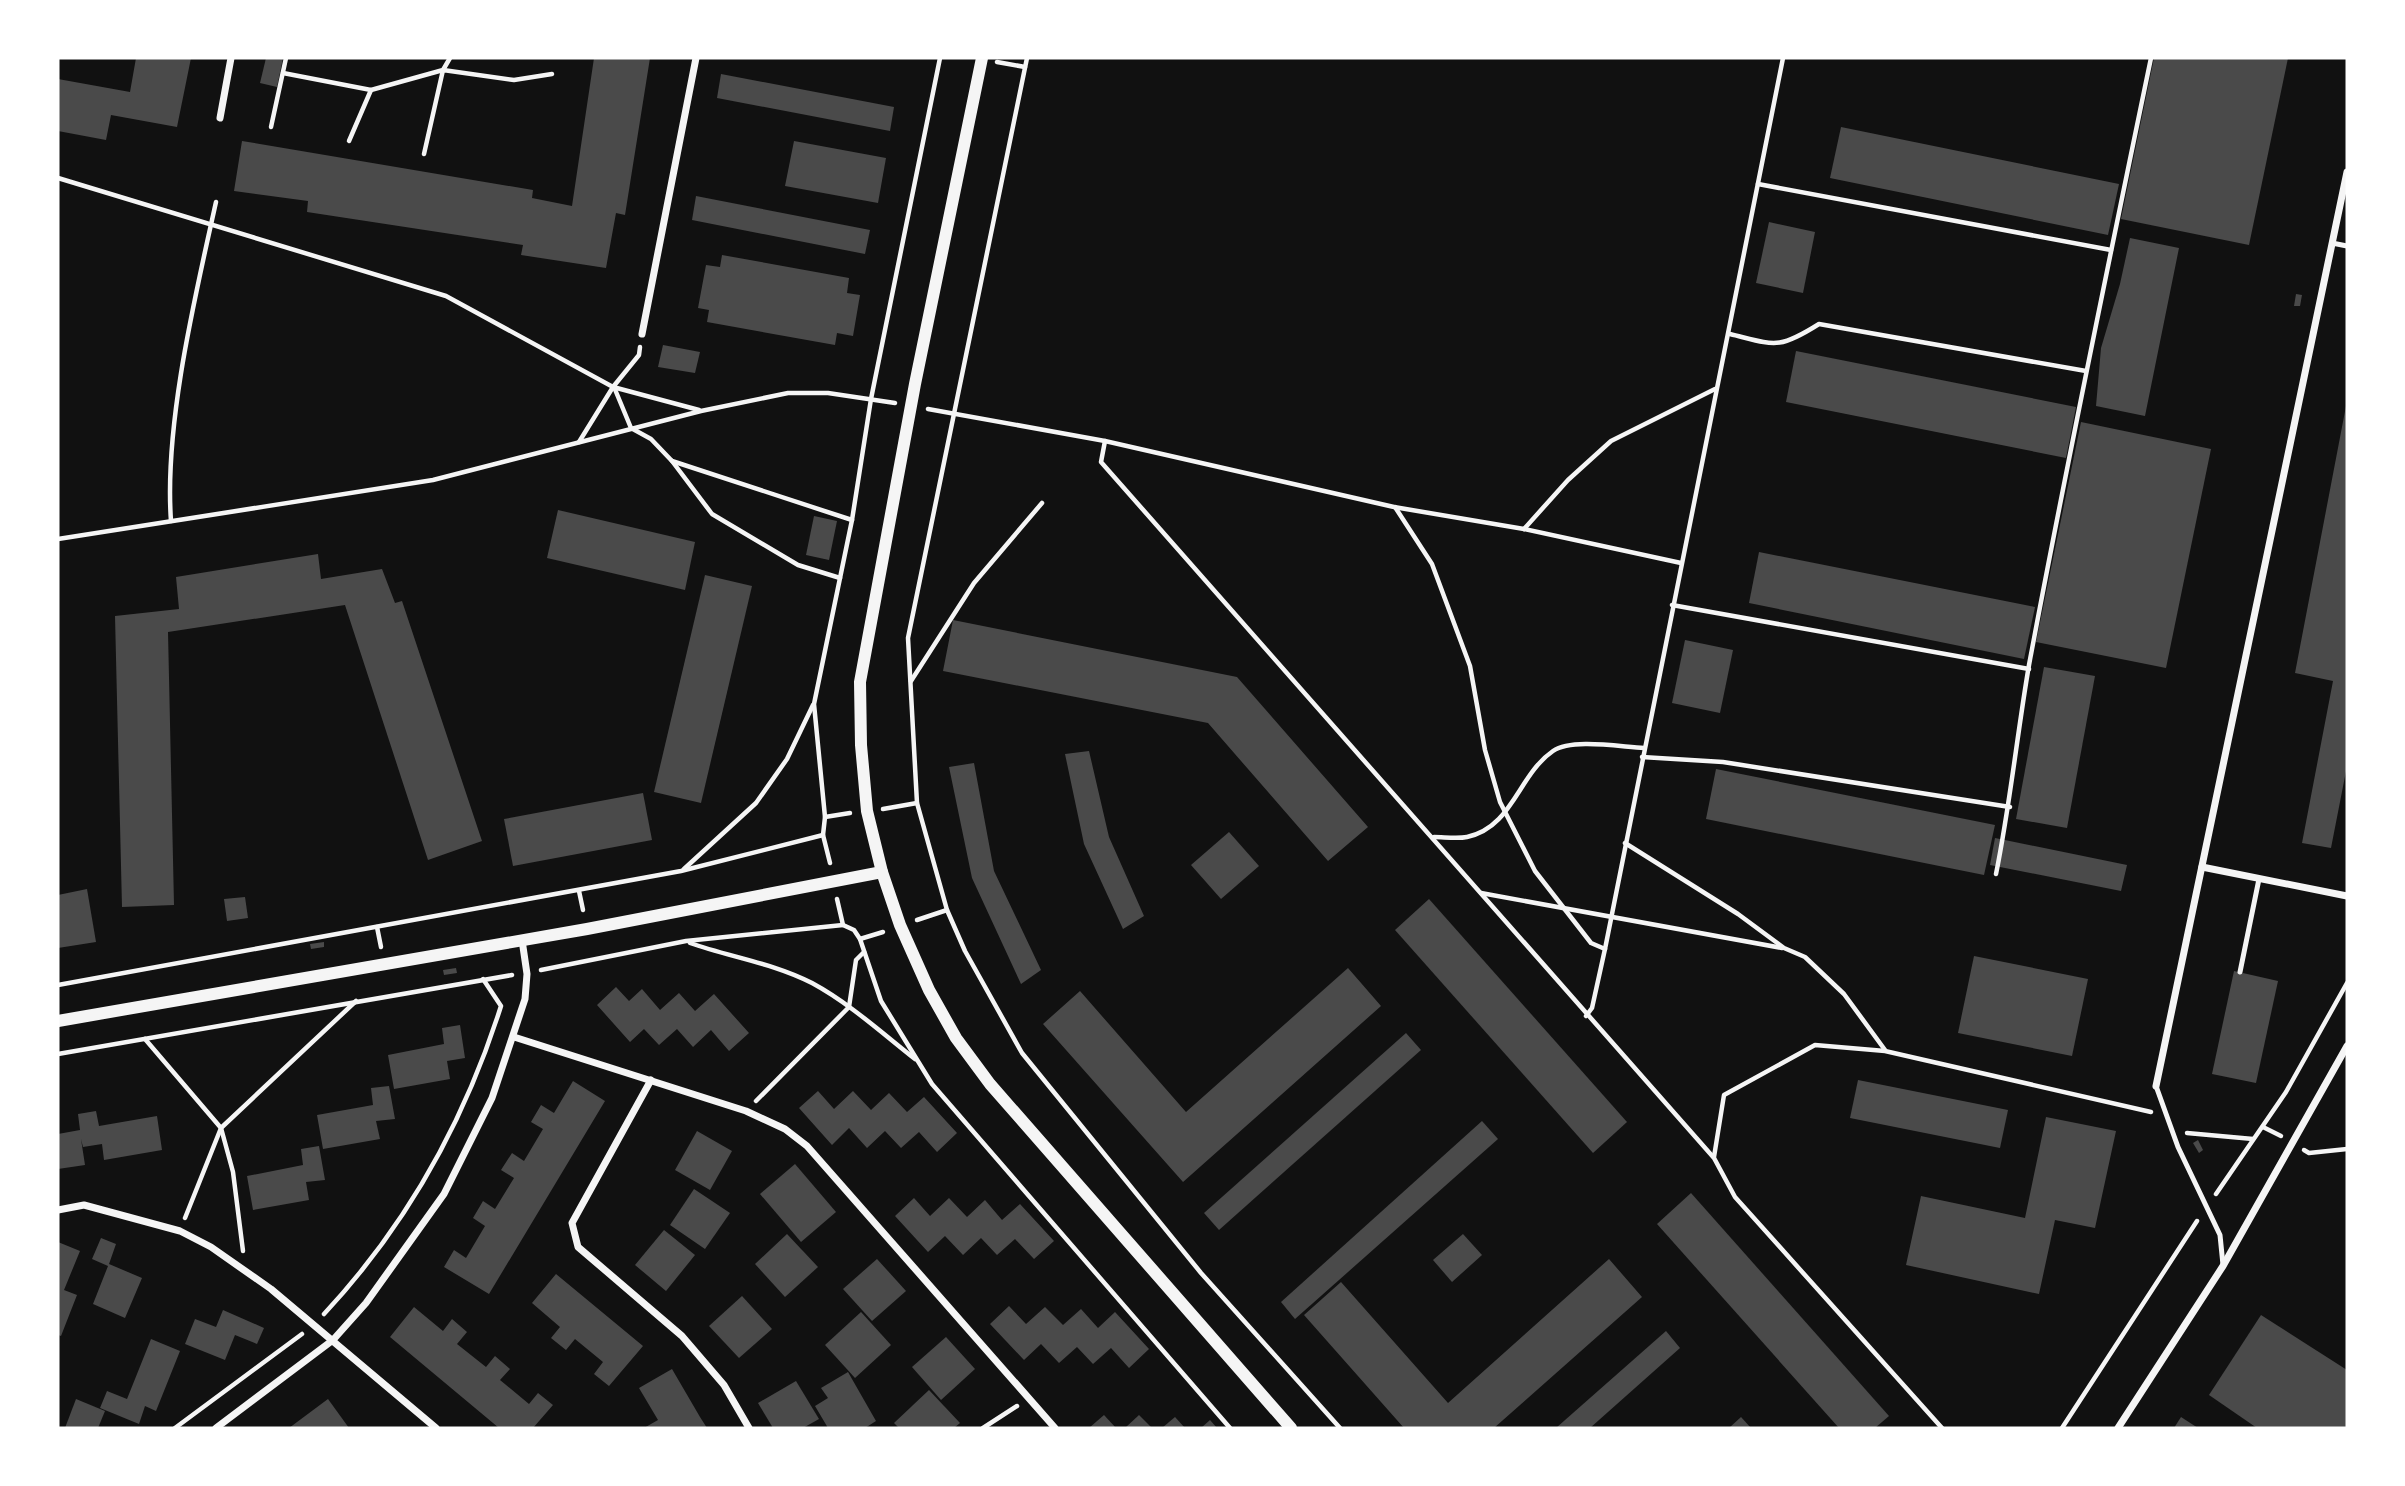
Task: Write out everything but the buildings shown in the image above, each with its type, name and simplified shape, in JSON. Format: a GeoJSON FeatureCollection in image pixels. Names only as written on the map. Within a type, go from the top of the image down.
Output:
{"type":"FeatureCollection","features":[{"type":"Feature","properties":{"kind":"street"},"geometry":{"type":"LineString","coordinates":[[220,118],[231,58]]}},
{"type":"Feature","properties":{"kind":"street"},"geometry":{"type":"LineString","coordinates":[[642,334],[696,58]]}},
{"type":"Feature","properties":{"kind":"street"},"geometry":{"type":"LineString","coordinates":[[982,58],[913,395],[860,682],[861,745],[867,811],[882,872],[900,926],[929,990],[956,1038],[990,1084],[1291,1428]]}},
{"type":"Feature","properties":{"kind":"street"},"geometry":{"type":"LineString","coordinates":[[2156,1086],[2347,172]]}},
{"type":"Feature","properties":{"kind":"street"},"geometry":{"type":"LineString","coordinates":[[2202,867],[2347,895]]}},
{"type":"Feature","properties":{"kind":"street"},"geometry":{"type":"LineString","coordinates":[[58,1021],[882,872]]}},
{"type":"Feature","properties":{"kind":"street"},"geometry":{"type":"LineString","coordinates":[[216,1428],[333,1340],[366,1303],[444,1194],[492,1098],[514,1037],[525,999],[527,974],[522,939]]}},
{"type":"Feature","properties":{"kind":"street"},"geometry":{"type":"LineString","coordinates":[[514,1037],[746,1111],[785,1129],[807,1146],[1055,1428]]}},
{"type":"Feature","properties":{"kind":"street"},"geometry":{"type":"LineString","coordinates":[[2118,1428],[2223,1266],[2347,1046]]}},
{"type":"Feature","properties":{"kind":"street"},"geometry":{"type":"LineString","coordinates":[[651,1080],[572,1223],[578,1247],[682,1336],[724,1385],[749,1428]]}},
{"type":"Feature","properties":{"kind":"street"},"geometry":{"type":"LineString","coordinates":[[58,1210],[84,1205],[180,1231],[236,1263],[315,1325],[436,1428]]}},
{"type":"Feature","properties":{"kind":"lane"},"geometry":{"type":"LineString","coordinates":[[2332,243],[2347,246]]}},
{"type":"Feature","properties":{"kind":"lane"},"geometry":{"type":"LineString","coordinates":[[2240,972],[2259,878]]}},
{"type":"Feature","properties":{"kind":"lane"},"geometry":{"type":"LineString","coordinates":[[2156,1086],[2172,1131],[2220,1235],[2223,1266]]}},
{"type":"Feature","properties":{"kind":"path"},"geometry":{"type":"LineString","coordinates":[[271,127],[286,58]]}},
{"type":"Feature","properties":{"kind":"path"},"geometry":{"type":"LineString","coordinates":[[424,154],[443,70],[450,58]]}},
{"type":"Feature","properties":{"kind":"path"},"geometry":{"type":"LineString","coordinates":[[681,871],[756,803],[787,759],[814,704],[852,520],[871,399],[940,58]]}},
{"type":"Feature","properties":{"kind":"path"},"geometry":{"type":"LineString","coordinates":[[1027,58],[956,415],[908,638],[917,803],[947,910],[965,951],[1017,1044],[1201,1273],[1340,1428]]}},
{"type":"Feature","properties":{"kind":"path"},"geometry":{"type":"LineString","coordinates":[[1586,1016],[1592,1008],[1605,949],[1783,58]]}},
{"type":"Feature","properties":{"kind":"path"},"geometry":{"type":"LineString","coordinates":[[1996,874],[2010,807],[2029,669],[2085,371],[2151,58]]}},
{"type":"Feature","properties":{"kind":"path"},"geometry":{"type":"LineString","coordinates":[[283,73],[371,90],[443,70],[514,80],[552,74]]}},
{"type":"Feature","properties":{"kind":"path"},"geometry":{"type":"LineString","coordinates":[[349,141],[371,90]]}},
{"type":"Feature","properties":{"kind":"path"},"geometry":{"type":"LineString","coordinates":[[58,178],[446,296],[613,387],[701,411]]}},
{"type":"Feature","properties":{"kind":"path"},"geometry":{"type":"LineString","coordinates":[[1758,184],[2111,250]]}},
{"type":"Feature","properties":{"kind":"path"},"geometry":{"type":"LineString","coordinates":[[171,521],[169,490],[183,366],[216,202]]}},
{"type":"Feature","properties":{"kind":"path"},"geometry":{"type":"LineString","coordinates":[[1730,334],[1776,345],[1794,340],[1819,324],[2085,371]]}},
{"type":"Feature","properties":{"kind":"path"},"geometry":{"type":"LineString","coordinates":[[578,442],[613,387],[639,355],[642,334]]}},
{"type":"Feature","properties":{"kind":"path"},"geometry":{"type":"LineString","coordinates":[[613,387],[631,428],[651,439],[672,461],[712,514],[798,565],[840,578]]}},
{"type":"Feature","properties":{"kind":"path"},"geometry":{"type":"LineString","coordinates":[[1524,529],[1568,480],[1611,442],[1715,388]]}},
{"type":"Feature","properties":{"kind":"path"},"geometry":{"type":"LineString","coordinates":[[58,539],[433,480],[631,428],[788,393],[828,393],[871,399]]}},
{"type":"Feature","properties":{"kind":"path"},"geometry":{"type":"LineString","coordinates":[[956,415],[1105,441],[1394,507],[1524,529],[1681,563]]}},
{"type":"Feature","properties":{"kind":"path"},"geometry":{"type":"LineString","coordinates":[[1105,441],[1101,462],[1434,837],[1586,1016],[1714,1158],[1735,1197],[1942,1428]]}},
{"type":"Feature","properties":{"kind":"path"},"geometry":{"type":"LineString","coordinates":[[672,461],[852,520]]}},
{"type":"Feature","properties":{"kind":"path"},"geometry":{"type":"LineString","coordinates":[[910,682],[974,583],[1042,503]]}},
{"type":"Feature","properties":{"kind":"path"},"geometry":{"type":"LineString","coordinates":[[1394,507],[1432,564],[1471,666],[1485,750],[1505,813],[1535,871],[1591,943],[1605,949]]}},
{"type":"Feature","properties":{"kind":"path"},"geometry":{"type":"LineString","coordinates":[[1672,605],[2029,669]]}},
{"type":"Feature","properties":{"kind":"path"},"geometry":{"type":"LineString","coordinates":[[814,704],[825,817],[823,835],[843,925]]}},
{"type":"Feature","properties":{"kind":"path"},"geometry":{"type":"LineString","coordinates":[[1434,837],[1467,837],[1495,824],[1534,770],[1554,750],[1582,744],[1644,748]]}},
{"type":"Feature","properties":{"kind":"path"},"geometry":{"type":"LineString","coordinates":[[1642,757],[1723,761],[2010,807]]}},
{"type":"Feature","properties":{"kind":"path"},"geometry":{"type":"LineString","coordinates":[[58,985],[681,871],[823,835]]}},
{"type":"Feature","properties":{"kind":"path"},"geometry":{"type":"LineString","coordinates":[[1625,843],[1738,914],[1784,948]]}},
{"type":"Feature","properties":{"kind":"path"},"geometry":{"type":"LineString","coordinates":[[1480,892],[1784,948],[1805,957],[1844,994],[1885,1051]]}},
{"type":"Feature","properties":{"kind":"path"},"geometry":{"type":"LineString","coordinates":[[58,1054],[483,979],[527,974],[686,942],[843,925],[854,930],[881,1000],[932,1084],[1230,1428]]}},
{"type":"Feature","properties":{"kind":"path"},"geometry":{"type":"LineString","coordinates":[[686,942],[763,963],[812,983],[849,1007],[919,1062]]}},
{"type":"Feature","properties":{"kind":"path"},"geometry":{"type":"LineString","coordinates":[[746,1111],[849,1007],[856,960],[863,952]]}},
{"type":"Feature","properties":{"kind":"path"},"geometry":{"type":"LineString","coordinates":[[175,1428],[315,1325],[341,1296],[409,1205],[465,1103],[501,1006],[483,979]]}},
{"type":"Feature","properties":{"kind":"path"},"geometry":{"type":"LineString","coordinates":[[2062,1428],[2207,1206],[2286,1092],[2347,983]]}},
{"type":"Feature","properties":{"kind":"path"},"geometry":{"type":"LineString","coordinates":[[180,1231],[221,1128],[356,1001]]}},
{"type":"Feature","properties":{"kind":"path"},"geometry":{"type":"LineString","coordinates":[[144,1038],[221,1128],[233,1171],[245,1248],[236,1263]]}},
{"type":"Feature","properties":{"kind":"path"},"geometry":{"type":"LineString","coordinates":[[1714,1158],[1724,1095],[1815,1045],[1885,1051],[2167,1116]]}},
{"type":"Feature","properties":{"kind":"path"},"geometry":{"type":"LineString","coordinates":[[2172,1131],[2253,1139]]}},
{"type":"Feature","properties":{"kind":"path"},"geometry":{"type":"LineString","coordinates":[[983,1428],[1030,1399]]}}]}
